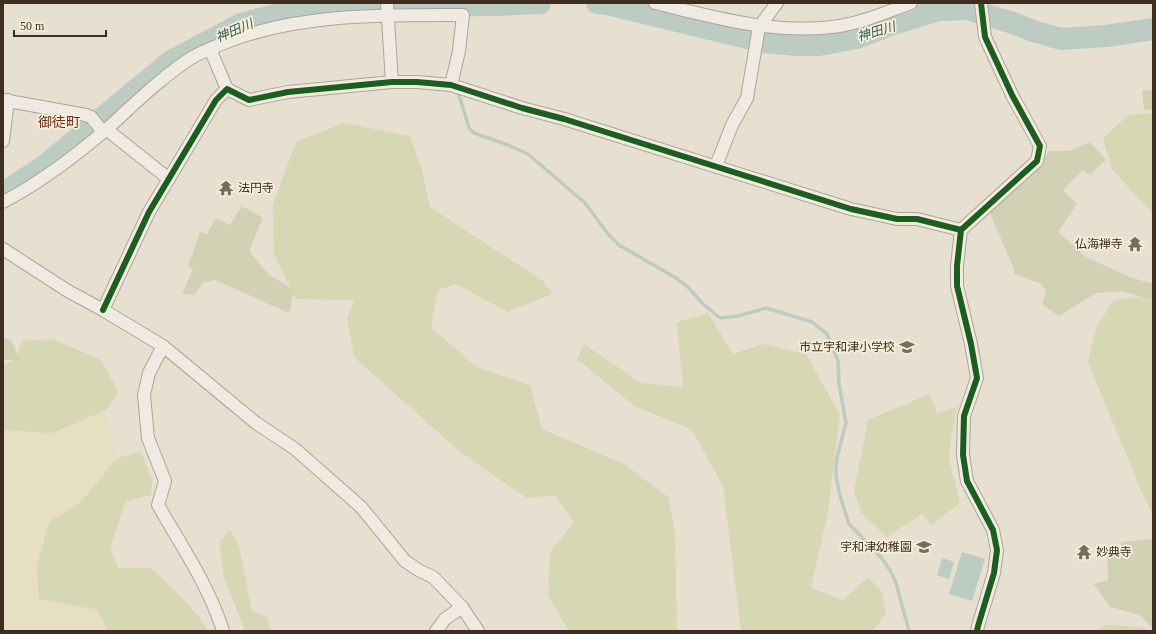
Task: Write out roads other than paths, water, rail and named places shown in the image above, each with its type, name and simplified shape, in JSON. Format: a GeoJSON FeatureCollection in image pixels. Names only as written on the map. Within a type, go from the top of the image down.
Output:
{"type":"FeatureCollection","features":[{"type":"Feature","properties":{"kind":"street"},"geometry":{"type":"LineString","coordinates":[[655,3],[757,35],[797,29],[833,27],[868,19],[911,3]]}},
{"type":"Feature","properties":{"kind":"street"},"geometry":{"type":"LineString","coordinates":[[716,166],[732,125],[747,98],[757,35],[778,3]]}},
{"type":"Feature","properties":{"kind":"street"},"geometry":{"type":"LineString","coordinates":[[978,631],[978,626],[994,573],[996,550],[993,530],[967,481],[963,456],[964,416],[977,378],[971,344],[957,286],[957,266],[961,230],[1037,161],[1040,146],[1012,96],[985,37],[981,4]]}},
{"type":"Feature","properties":{"kind":"street"},"geometry":{"type":"LineString","coordinates":[[387,10],[392,82]]}},
{"type":"Feature","properties":{"kind":"street"},"geometry":{"type":"LineString","coordinates":[[3,202],[19,194],[55,170],[159,82],[193,58],[210,49],[246,35],[283,25],[387,10],[463,15],[459,51],[451,85]]}},
{"type":"Feature","properties":{"kind":"street"},"geometry":{"type":"LineString","coordinates":[[210,49],[227,89],[249,100],[288,92],[392,82],[417,82],[451,85],[851,209],[897,219],[917,219],[961,230]]}},
{"type":"Feature","properties":{"kind":"street"},"geometry":{"type":"LineString","coordinates":[[103,310],[150,212],[216,100],[227,89]]}},
{"type":"Feature","properties":{"kind":"street"},"geometry":{"type":"LineString","coordinates":[[3,141],[5,100],[86,115],[103,130],[169,179]]}},
{"type":"Feature","properties":{"kind":"street"},"geometry":{"type":"LineString","coordinates":[[3,249],[68,291],[163,346],[256,423],[295,449],[361,507],[405,561],[420,571],[433,577],[462,607],[478,631]]}},
{"type":"Feature","properties":{"kind":"street"},"geometry":{"type":"LineString","coordinates":[[163,346],[149,373],[144,395],[148,438],[165,481],[158,504],[201,581],[219,617],[223,631]]}},
{"type":"Feature","properties":{"kind":"street"},"geometry":{"type":"LineString","coordinates":[[436,631],[445,619],[462,607]]}},
{"type":"Feature","properties":{"kind":"waterway","name":"神田川"},"geometry":{"type":"LineString","coordinates":[[3,193],[43,167],[171,61],[241,24],[284,13],[364,7],[540,3]]}},
{"type":"Feature","properties":{"kind":"waterway","name":"神田川"},"geometry":{"type":"LineString","coordinates":[[597,3],[607,4],[764,42],[796,45],[819,45],[857,38],[890,25],[939,10],[967,9],[1061,39],[1106,36],[1153,29]]}},
{"type":"Feature","properties":{"kind":"waterway"},"geometry":{"type":"LineString","coordinates":[[459,95],[469,128],[474,133],[528,154],[585,203],[608,234],[619,245],[676,278],[687,286],[703,304],[720,318],[738,316],[766,308],[812,322],[827,334],[838,361],[839,384],[846,423],[837,457],[836,467],[836,476],[840,496],[849,524],[880,556],[890,570],[896,583],[909,631]]}},
{"type":"Feature","properties":{"kind":"place","name":"法円寺"},"geometry":{"type":"Point","coordinates":[226,188]}},
{"type":"Feature","properties":{"kind":"place","name":"仏海禅寺"},"geometry":{"type":"Point","coordinates":[1135,244]}},
{"type":"Feature","properties":{"kind":"place","name":"市立宇和津小学校"},"geometry":{"type":"Point","coordinates":[907,347]}},
{"type":"Feature","properties":{"kind":"place","name":"宇和津幼稚園"},"geometry":{"type":"Point","coordinates":[924,547]}},
{"type":"Feature","properties":{"kind":"place","name":"妙典寺"},"geometry":{"type":"Point","coordinates":[1084,552]}},
{"type":"Feature","properties":{"kind":"district","name":"御徒町"},"geometry":{"type":"Point","coordinates":[59,122]}}]}
